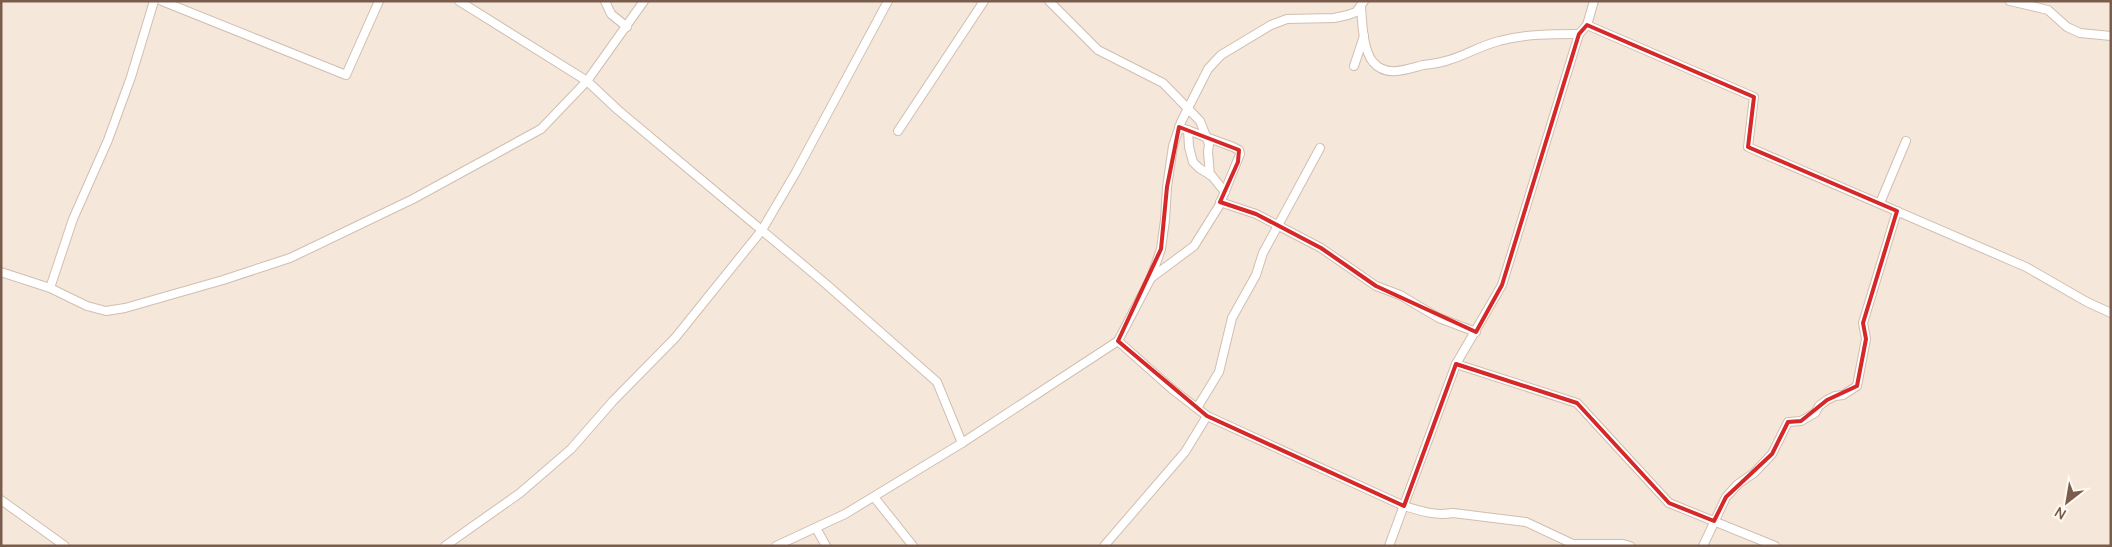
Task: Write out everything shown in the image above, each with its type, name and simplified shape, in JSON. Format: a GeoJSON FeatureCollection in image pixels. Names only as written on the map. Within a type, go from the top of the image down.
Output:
{"type":"FeatureCollection","features":[{"type":"Feature","properties":{"kind":"street"},"geometry":{"type":"LineString","coordinates":[[50,288],[73,219],[108,140],[131,77],[154,1]]}},
{"type":"Feature","properties":{"kind":"street"},"geometry":{"type":"LineString","coordinates":[[162,1],[346,75],[379,1]]}},
{"type":"Feature","properties":{"kind":"street"},"geometry":{"type":"LineString","coordinates":[[459,1],[587,81],[618,110],[762,230],[937,382],[962,443]]}},
{"type":"Feature","properties":{"kind":"street"},"geometry":{"type":"LineString","coordinates":[[605,1],[611,14],[627,27]]}},
{"type":"Feature","properties":{"kind":"street"},"geometry":{"type":"LineString","coordinates":[[1,272],[50,288],[87,306],[106,311],[223,280],[290,258],[413,199],[541,129],[587,81],[644,1]]}},
{"type":"Feature","properties":{"kind":"street"},"geometry":{"type":"LineString","coordinates":[[445,546],[520,494],[571,450],[612,401],[675,338],[762,230],[796,172],[888,1]]}},
{"type":"Feature","properties":{"kind":"street"},"geometry":{"type":"LineString","coordinates":[[898,131],[984,1]]}},
{"type":"Feature","properties":{"kind":"street"},"geometry":{"type":"LineString","coordinates":[[1049,1],[1098,50],[1163,83],[1187,110],[1200,121],[1209,144],[1210,175]]}},
{"type":"Feature","properties":{"kind":"street"},"geometry":{"type":"LineString","coordinates":[[1389,546],[1456,364],[1502,285],[1579,34],[1587,25],[1594,1]]}},
{"type":"Feature","properties":{"kind":"street"},"geometry":{"type":"LineString","coordinates":[[2010,1],[2048,10],[2067,27],[2080,33],[2111,36]]}},
{"type":"Feature","properties":{"kind":"street"},"geometry":{"type":"LineString","coordinates":[[776,546],[845,514],[874,497],[962,443],[1118,341],[1151,278],[1160,249],[1165,220],[1167,187],[1173,146],[1187,110],[1208,68],[1221,55],[1241,41],[1287,19],[1334,18],[1356,12],[1362,4]]}},
{"type":"Feature","properties":{"kind":"street"},"geometry":{"type":"LineString","coordinates":[[1362,4],[1364,36],[1368,53],[1373,63],[1389,71],[1400,72],[1449,60],[1499,41],[1526,36],[1579,34]]}},
{"type":"Feature","properties":{"kind":"street"},"geometry":{"type":"LineString","coordinates":[[1587,25],[1754,97],[1748,147],[2026,267],[2087,302],[2111,313]]}},
{"type":"Feature","properties":{"kind":"street"},"geometry":{"type":"LineString","coordinates":[[1354,66],[1364,36]]}},
{"type":"Feature","properties":{"kind":"street"},"geometry":{"type":"LineString","coordinates":[[1151,278],[1194,246],[1225,192],[1240,154],[1233,146],[1179,128]]}},
{"type":"Feature","properties":{"kind":"street"},"geometry":{"type":"LineString","coordinates":[[1188,130],[1189,147],[1193,162],[1210,175],[1225,192]]}},
{"type":"Feature","properties":{"kind":"street"},"geometry":{"type":"LineString","coordinates":[[1880,203],[1906,141]]}},
{"type":"Feature","properties":{"kind":"street"},"geometry":{"type":"LineString","coordinates":[[1197,408],[1219,372],[1232,318],[1256,275],[1263,252],[1320,148]]}},
{"type":"Feature","properties":{"kind":"street"},"geometry":{"type":"LineString","coordinates":[[1220,202],[1256,214],[1321,248],[1376,286],[1400,295],[1439,318],[1476,332]]}},
{"type":"Feature","properties":{"kind":"street"},"geometry":{"type":"LineString","coordinates":[[1703,546],[1726,497],[1738,484],[1754,473],[1772,454],[1788,422],[1801,421],[1815,413],[1819,406],[1827,400],[1843,395],[1857,386],[1866,339],[1863,323],[1897,211]]}},
{"type":"Feature","properties":{"kind":"street"},"geometry":{"type":"LineString","coordinates":[[1118,341],[1207,416],[1404,506],[1426,513],[1453,513],[1526,522],[1562,542],[1573,544],[1623,544],[1630,546]]}},
{"type":"Feature","properties":{"kind":"street"},"geometry":{"type":"LineString","coordinates":[[1456,364],[1577,403],[1669,503],[1775,546]]}},
{"type":"Feature","properties":{"kind":"street"},"geometry":{"type":"LineString","coordinates":[[1104,546],[1185,452],[1207,416]]}},
{"type":"Feature","properties":{"kind":"street"},"geometry":{"type":"LineString","coordinates":[[874,497],[913,546]]}},
{"type":"Feature","properties":{"kind":"street"},"geometry":{"type":"LineString","coordinates":[[1,500],[65,546]]}},
{"type":"Feature","properties":{"kind":"street"},"geometry":{"type":"LineString","coordinates":[[816,528],[826,546]]}},
{"type":"Feature","properties":{"kind":"highlighted area"},"geometry":{"type":"Polygon","coordinates":[[[1587,25],[1754,97],[1748,147],[1897,211],[1863,323],[1866,339],[1857,386],[1827,400],[1801,421],[1788,422],[1772,454],[1726,497],[1714,521],[1669,503],[1577,403],[1456,364],[1404,506],[1207,416],[1118,341],[1161,249],[1167,187],[1179,127],[1239,150],[1238,162],[1220,202],[1256,214],[1321,248],[1376,286],[1476,332],[1502,285],[1579,34],[1587,25]]]}},
{"type":"Feature","properties":{"kind":"shaded area"},"geometry":{"type":"Polygon","coordinates":[[[1,1],[2111,1],[2111,546],[1,546],[1,1]]]}}]}
